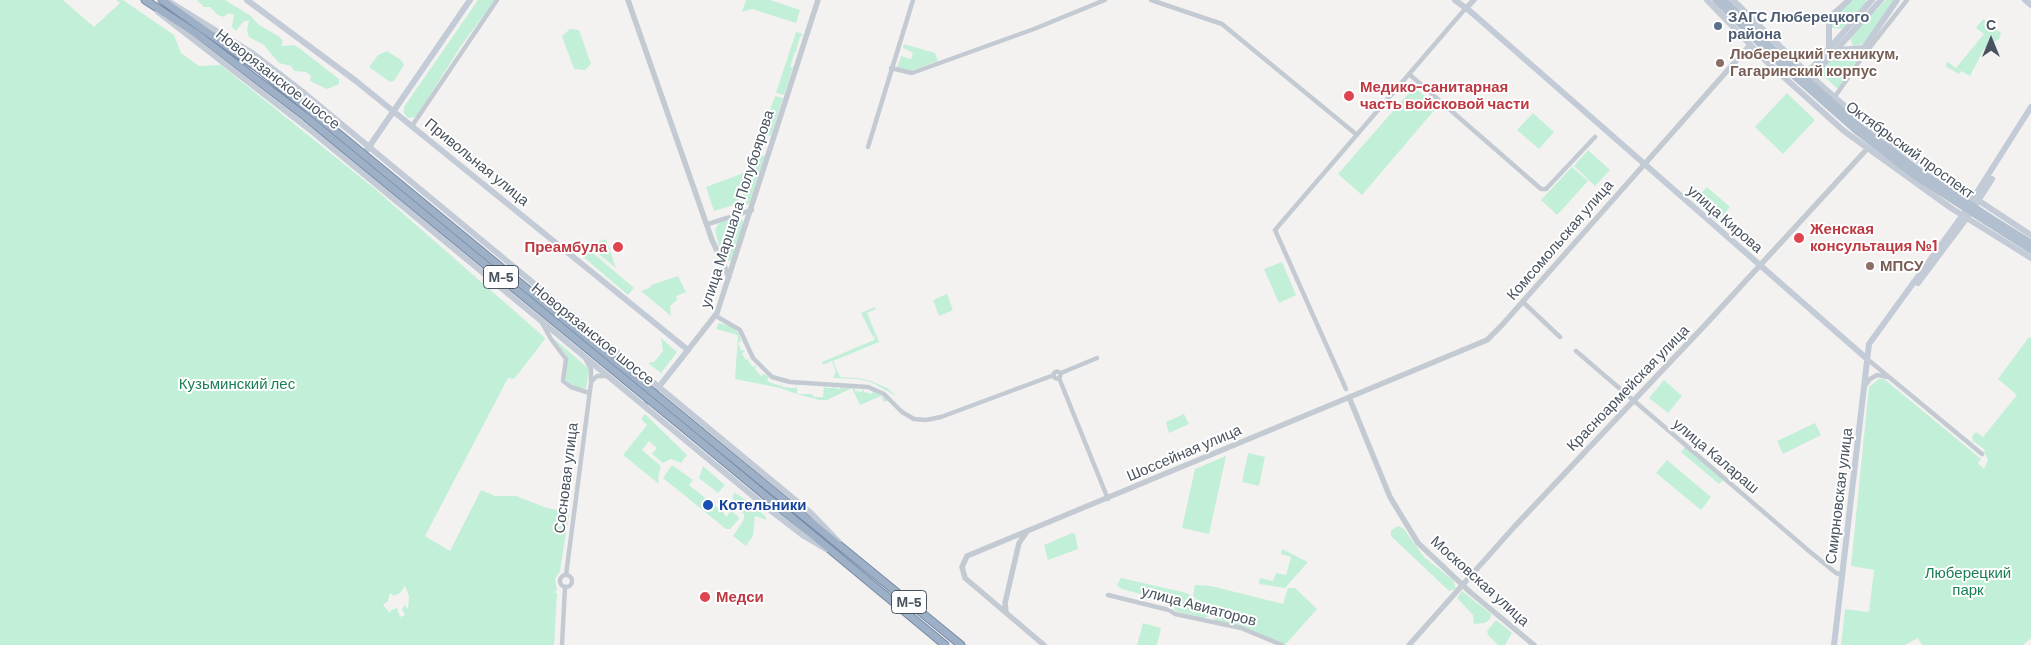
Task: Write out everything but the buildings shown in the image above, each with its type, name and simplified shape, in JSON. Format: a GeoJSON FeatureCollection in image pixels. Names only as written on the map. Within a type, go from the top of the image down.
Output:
{"type":"FeatureCollection","features":[{"type":"Feature","properties":{"kind":"highway","name":"Новорязанское шоссе"},"geometry":{"type":"LineString","coordinates":[[144,0],[212,44],[309,114]]}},
{"type":"Feature","properties":{"kind":"highway","name":"Новорязанское шоссе"},"geometry":{"type":"LineString","coordinates":[[162,0],[259,69],[309,114],[699,434],[844,547],[961,645]]}},
{"type":"Feature","properties":{"kind":"highway","name":"Новорязанское шоссе"},"geometry":{"type":"LineString","coordinates":[[699,434],[945,645]]}},
{"type":"Feature","properties":{"kind":"main road"},"geometry":{"type":"LineString","coordinates":[[144,0],[376,184],[517,302],[804,536],[840,556]]}},
{"type":"Feature","properties":{"kind":"main road"},"geometry":{"type":"LineString","coordinates":[[166,0],[252,53],[369,146],[811,513],[844,547]]}},
{"type":"Feature","properties":{"kind":"main road","name":"Привольная улица"},"geometry":{"type":"LineString","coordinates":[[247,0],[302,39],[395,112],[688,350]]}},
{"type":"Feature","properties":{"kind":"main road"},"geometry":{"type":"LineString","coordinates":[[355,167],[395,112],[470,0]]}},
{"type":"Feature","properties":{"kind":"main road","name":"улица Кирова"},"geometry":{"type":"LineString","coordinates":[[1455,0],[1866,358]]}},
{"type":"Feature","properties":{"kind":"main road"},"geometry":{"type":"LineString","coordinates":[[1707,0],[1750,45],[1824,115],[1866,149],[1965,217],[2031,258]]}},
{"type":"Feature","properties":{"kind":"main road","name":"Октябрьский проспект"},"geometry":{"type":"LineString","coordinates":[[1716,0],[1777,57],[1861,128],[2031,250]]}},
{"type":"Feature","properties":{"kind":"main road","name":"Октябрьский проспект"},"geometry":{"type":"LineString","coordinates":[[1724,0],[1777,57]]}},
{"type":"Feature","properties":{"kind":"main road"},"geometry":{"type":"LineString","coordinates":[[1733,0],[1805,72],[1878,133],[2031,235]]}},
{"type":"Feature","properties":{"kind":"main road"},"geometry":{"type":"LineString","coordinates":[[1831,51],[1828,23],[1830,16],[1849,0]]}},
{"type":"Feature","properties":{"kind":"main road"},"geometry":{"type":"LineString","coordinates":[[1798,90],[1871,5],[1880,0]]}},
{"type":"Feature","properties":{"kind":"main road"},"geometry":{"type":"LineString","coordinates":[[1805,72],[1831,51],[1843,48],[1854,50],[1866,46],[1897,0]]}},
{"type":"Feature","properties":{"kind":"main road"},"geometry":{"type":"LineString","coordinates":[[2024,0],[2031,5]]}},
{"type":"Feature","properties":{"kind":"main road"},"geometry":{"type":"LineString","coordinates":[[1828,23],[1834,31],[1848,31]]}},
{"type":"Feature","properties":{"kind":"main road"},"geometry":{"type":"LineString","coordinates":[[1848,31],[1849,44],[1854,50]]}},
{"type":"Feature","properties":{"kind":"main road","name":"Смирновская улица"},"geometry":{"type":"LineString","coordinates":[[1834,645],[1868,349],[1874,337],[1965,217],[1974,198],[2031,107]]}},
{"type":"Feature","properties":{"kind":"main road","name":"Смирновская улица"},"geometry":{"type":"LineString","coordinates":[[1974,198],[2031,114]]}},
{"type":"Feature","properties":{"kind":"main road"},"geometry":{"type":"LineString","coordinates":[[376,184],[371,174],[373,167],[381,162],[390,164]]}},
{"type":"Feature","properties":{"kind":"main road","name":"Октябрьский проспект"},"geometry":{"type":"LineString","coordinates":[[1988,219],[2031,243]]}},
{"type":"Feature","properties":{"kind":"main road"},"geometry":{"type":"LineString","coordinates":[[517,302],[534,299],[537,291],[534,283]]}},
{"type":"Feature","properties":{"kind":"main road"},"geometry":{"type":"LineString","coordinates":[[539,320],[536,306],[540,299],[548,297],[553,299]]}},
{"type":"Feature","properties":{"kind":"main road"},"geometry":{"type":"LineString","coordinates":[[1856,350],[1868,349]]}},
{"type":"Feature","properties":{"kind":"main road","name":"улица Маршала Полубоярова"},"geometry":{"type":"LineString","coordinates":[[643,405],[688,350]]}},
{"type":"Feature","properties":{"kind":"street"},"geometry":{"type":"LineString","coordinates":[[412,126],[497,0]]}},
{"type":"Feature","properties":{"kind":"street"},"geometry":{"type":"LineString","coordinates":[[628,0],[720,260],[729,277]]}},
{"type":"Feature","properties":{"kind":"street","name":"улица Маршала Полубоярова"},"geometry":{"type":"LineString","coordinates":[[688,350],[716,316],[752,210],[818,0]]}},
{"type":"Feature","properties":{"kind":"street"},"geometry":{"type":"LineString","coordinates":[[868,147],[891,68],[914,0]]}},
{"type":"Feature","properties":{"kind":"street"},"geometry":{"type":"LineString","coordinates":[[891,68],[905,73],[916,71],[1034,29],[1105,0]]}},
{"type":"Feature","properties":{"kind":"street"},"geometry":{"type":"LineString","coordinates":[[1151,0],[1222,24],[1356,136]]}},
{"type":"Feature","properties":{"kind":"street"},"geometry":{"type":"LineString","coordinates":[[1346,389],[1275,230],[1474,0]]}},
{"type":"Feature","properties":{"kind":"street"},"geometry":{"type":"LineString","coordinates":[[1834,98],[1906,0]]}},
{"type":"Feature","properties":{"kind":"street","name":"Комсомольская улица"},"geometry":{"type":"LineString","coordinates":[[1349,397],[1480,344],[1494,335],[1750,45]]}},
{"type":"Feature","properties":{"kind":"street"},"geometry":{"type":"LineString","coordinates":[[1409,74],[1541,189],[1546,189],[1595,136]]}},
{"type":"Feature","properties":{"kind":"street","name":"Красноармейская улица"},"geometry":{"type":"LineString","coordinates":[[1409,645],[1632,400],[1759,266],[1866,149],[1862,142],[1864,135],[1870,131],[1878,133]]}},
{"type":"Feature","properties":{"kind":"street"},"geometry":{"type":"LineString","coordinates":[[708,224],[752,210]]}},
{"type":"Feature","properties":{"kind":"street"},"geometry":{"type":"LineString","coordinates":[[1523,302],[1560,337]]}},
{"type":"Feature","properties":{"kind":"street"},"geometry":{"type":"LineString","coordinates":[[716,316],[740,330],[753,358],[772,377],[790,382],[868,387],[884,394],[902,412],[914,418],[926,420],[941,417],[1054,375],[1056,371],[1060,375],[1079,430],[1108,498]]}},
{"type":"Feature","properties":{"kind":"street"},"geometry":{"type":"LineString","coordinates":[[539,320],[566,359],[563,381],[571,387],[589,393]]}},
{"type":"Feature","properties":{"kind":"street","name":"улица Калараш"},"geometry":{"type":"LineString","coordinates":[[1576,351],[1815,556],[1836,573],[1842,575]]}},
{"type":"Feature","properties":{"kind":"street","name":"Сосновая улица"},"geometry":{"type":"LineString","coordinates":[[566,575],[591,383],[591,368],[582,355]]}},
{"type":"Feature","properties":{"kind":"street"},"geometry":{"type":"LineString","coordinates":[[1060,375],[1097,358]]}},
{"type":"Feature","properties":{"kind":"street","name":"улица Кирова"},"geometry":{"type":"LineString","coordinates":[[1866,358],[1982,454]]}},
{"type":"Feature","properties":{"kind":"street"},"geometry":{"type":"LineString","coordinates":[[1865,387],[1870,379],[1877,375],[1889,378]]}},
{"type":"Feature","properties":{"kind":"street"},"geometry":{"type":"LineString","coordinates":[[591,383],[597,376],[607,376]]}},
{"type":"Feature","properties":{"kind":"street","name":"Шоссейная улица"},"geometry":{"type":"LineString","coordinates":[[1044,645],[965,578],[962,567],[967,556],[1349,397]]}},
{"type":"Feature","properties":{"kind":"street","name":"Московская улица"},"geometry":{"type":"LineString","coordinates":[[1349,397],[1401,518],[1418,543],[1462,585],[1534,645]]}},
{"type":"Feature","properties":{"kind":"street"},"geometry":{"type":"LineString","coordinates":[[661,420],[658,412],[660,405],[665,400],[677,401]]}},
{"type":"Feature","properties":{"kind":"street"},"geometry":{"type":"LineString","coordinates":[[1006,613],[1005,603],[1017,550],[1021,539],[1028,532]]}},
{"type":"Feature","properties":{"kind":"street"},"geometry":{"type":"LineString","coordinates":[[1004,541],[1010,542],[1017,550]]}},
{"type":"Feature","properties":{"kind":"street","name":"Сосновая улица"},"geometry":{"type":"LineString","coordinates":[[565,587],[572,582],[570,577],[566,575]]}},
{"type":"Feature","properties":{"kind":"street","name":"Сосновая улица"},"geometry":{"type":"LineString","coordinates":[[562,645],[565,587],[560,582],[561,578],[566,575]]}},
{"type":"Feature","properties":{"kind":"street","name":"улица Авиаторов"},"geometry":{"type":"LineString","coordinates":[[1108,595],[1169,610],[1175,614],[1241,628],[1282,645]]}},
{"type":"Feature","properties":{"kind":"street"},"geometry":{"type":"LineString","coordinates":[[998,606],[1005,603]]}},
{"type":"Feature","properties":{"kind":"green space","name":"Кузьминский лес"},"geometry":{"type":"Polygon","coordinates":[[[0,0],[63,0],[94,27],[120,3],[116,0],[123,0],[174,35],[181,53],[199,66],[221,65],[375,189],[543,336],[545,339],[514,379],[508,378],[425,536],[450,551],[481,490],[495,496],[516,496],[547,508],[565,511],[565,514],[569,515],[560,571],[555,579],[557,591],[553,592],[557,593],[554,645],[0,645],[0,0]],[[405,586],[400,593],[394,596],[390,593],[388,601],[383,605],[390,613],[391,610],[397,608],[400,617],[405,615],[402,609],[404,605],[408,609],[409,596],[405,586]]]}},
{"type":"Feature","properties":{"kind":"green space"},"geometry":{"type":"Polygon","coordinates":[[[197,0],[225,0],[251,16],[259,25],[280,37],[283,42],[281,46],[294,45],[299,48],[339,79],[339,84],[327,89],[310,81],[311,76],[306,72],[294,71],[291,66],[279,63],[264,45],[249,37],[247,31],[249,20],[243,22],[236,31],[232,27],[234,15],[229,13],[224,17],[218,15],[210,7],[204,7],[197,0]]]}},
{"type":"Feature","properties":{"kind":"green space"},"geometry":{"type":"Polygon","coordinates":[[[478,0],[495,0],[461,46],[416,117],[408,118],[404,113],[404,107],[478,0]]]}},
{"type":"Feature","properties":{"kind":"green space"},"geometry":{"type":"Polygon","coordinates":[[[746,0],[770,0],[800,10],[796,23],[752,9],[742,12],[746,0]]]}},
{"type":"Feature","properties":{"kind":"green space"},"geometry":{"type":"Polygon","coordinates":[[[1852,0],[1866,0],[1866,4],[1842,29],[1832,28],[1830,23],[1835,14],[1852,0]]]}},
{"type":"Feature","properties":{"kind":"green space"},"geometry":{"type":"Polygon","coordinates":[[[1886,0],[1894,0],[1866,43],[1853,46],[1850,39],[1886,0]]]}},
{"type":"Feature","properties":{"kind":"green space"},"geometry":{"type":"Polygon","coordinates":[[[1983,19],[2001,33],[1999,39],[1984,49],[1970,76],[1961,71],[1959,74],[1945,66],[1948,62],[1956,68],[1984,34],[1976,28],[1983,19]]]}},
{"type":"Feature","properties":{"kind":"green space"},"geometry":{"type":"Polygon","coordinates":[[[570,29],[579,30],[591,64],[585,70],[574,69],[562,36],[570,29]]]}},
{"type":"Feature","properties":{"kind":"green space"},"geometry":{"type":"Polygon","coordinates":[[[796,32],[803,34],[800,37],[796,50],[798,51],[795,52],[790,67],[793,67],[784,95],[776,93],[796,32]]]}},
{"type":"Feature","properties":{"kind":"green space"},"geometry":{"type":"Polygon","coordinates":[[[904,44],[935,53],[938,61],[910,71],[897,68],[901,56],[911,59],[913,53],[903,48],[904,44]]]}},
{"type":"Feature","properties":{"kind":"green space"},"geometry":{"type":"Polygon","coordinates":[[[1845,50],[1861,52],[1861,54],[1838,89],[1819,72],[1834,54],[1845,50]]]}},
{"type":"Feature","properties":{"kind":"green space"},"geometry":{"type":"Polygon","coordinates":[[[387,51],[401,60],[404,65],[394,81],[390,82],[369,67],[378,55],[387,51]]]}},
{"type":"Feature","properties":{"kind":"green space"},"geometry":{"type":"Polygon","coordinates":[[[1414,87],[1437,107],[1362,195],[1338,174],[1414,87]]]}},
{"type":"Feature","properties":{"kind":"green space"},"geometry":{"type":"Polygon","coordinates":[[[1787,93],[1815,120],[1783,154],[1755,127],[1787,93]]]}},
{"type":"Feature","properties":{"kind":"green space"},"geometry":{"type":"Polygon","coordinates":[[[775,96],[783,98],[771,136],[762,133],[775,96]]]}},
{"type":"Feature","properties":{"kind":"green space"},"geometry":{"type":"Polygon","coordinates":[[[1533,113],[1554,132],[1539,149],[1517,130],[1533,113]]]}},
{"type":"Feature","properties":{"kind":"green space"},"geometry":{"type":"Polygon","coordinates":[[[1588,150],[1610,170],[1595,186],[1574,166],[1588,150]]]}},
{"type":"Feature","properties":{"kind":"green space"},"geometry":{"type":"Polygon","coordinates":[[[756,154],[765,156],[750,202],[748,205],[740,204],[756,154]]]}},
{"type":"Feature","properties":{"kind":"green space"},"geometry":{"type":"Polygon","coordinates":[[[1572,167],[1588,181],[1557,215],[1541,200],[1572,167]]]}},
{"type":"Feature","properties":{"kind":"green space"},"geometry":{"type":"Polygon","coordinates":[[[749,171],[737,204],[714,211],[706,187],[749,171]]]}},
{"type":"Feature","properties":{"kind":"green space"},"geometry":{"type":"Polygon","coordinates":[[[1707,187],[1730,207],[1717,222],[1694,201],[1707,187]]]}},
{"type":"Feature","properties":{"kind":"green space"},"geometry":{"type":"Polygon","coordinates":[[[737,217],[742,219],[744,226],[731,261],[729,261],[722,257],[715,230],[719,223],[737,217]]]}},
{"type":"Feature","properties":{"kind":"green space"},"geometry":{"type":"Polygon","coordinates":[[[606,239],[616,268],[591,248],[596,246],[595,243],[606,239]]]}},
{"type":"Feature","properties":{"kind":"green space"},"geometry":{"type":"Polygon","coordinates":[[[587,248],[634,288],[628,295],[581,255],[587,248]]]}},
{"type":"Feature","properties":{"kind":"green space"},"geometry":{"type":"Polygon","coordinates":[[[1282,262],[1296,295],[1279,303],[1264,269],[1282,262]]]}},
{"type":"Feature","properties":{"kind":"green space"},"geometry":{"type":"Polygon","coordinates":[[[678,276],[686,292],[676,296],[677,300],[670,306],[671,316],[641,291],[651,287],[651,285],[678,276]]]}},
{"type":"Feature","properties":{"kind":"green space"},"geometry":{"type":"Polygon","coordinates":[[[947,294],[953,310],[939,316],[933,300],[947,294]]]}},
{"type":"Feature","properties":{"kind":"green space"},"geometry":{"type":"Polygon","coordinates":[[[875,307],[876,309],[867,313],[879,342],[833,361],[840,377],[859,378],[871,381],[887,388],[896,396],[871,382],[859,379],[833,378],[836,372],[832,361],[823,365],[822,362],[874,340],[875,336],[873,337],[861,313],[875,307]]]}},
{"type":"Feature","properties":{"kind":"green space"},"geometry":{"type":"Polygon","coordinates":[[[719,323],[730,326],[739,333],[741,341],[738,343],[741,350],[745,351],[742,354],[746,360],[749,358],[748,361],[753,367],[756,365],[755,369],[761,376],[764,374],[769,377],[767,381],[781,386],[783,383],[782,387],[796,388],[797,384],[797,394],[780,388],[735,379],[738,335],[716,329],[719,323]]]}},
{"type":"Feature","properties":{"kind":"green space"},"geometry":{"type":"Polygon","coordinates":[[[552,337],[589,369],[586,389],[575,387],[566,380],[567,356],[552,337]]]}},
{"type":"Feature","properties":{"kind":"green space","name":"Люберецкий парк"},"geometry":{"type":"Polygon","coordinates":[[[2029,337],[2031,338],[2031,638],[2023,645],[1922,645],[1918,638],[1905,645],[1841,645],[1845,609],[1869,612],[1874,570],[1851,566],[1869,387],[1879,379],[1884,379],[1981,459],[1978,463],[1984,469],[1988,460],[1984,452],[1985,450],[1973,441],[1972,436],[1976,432],[1983,437],[2017,395],[1998,379],[2029,337]]]}},
{"type":"Feature","properties":{"kind":"green space"},"geometry":{"type":"Polygon","coordinates":[[[661,338],[677,352],[661,373],[648,363],[654,362],[663,351],[661,338]]]}},
{"type":"Feature","properties":{"kind":"green space"},"geometry":{"type":"Polygon","coordinates":[[[1664,380],[1682,396],[1668,413],[1649,398],[1664,380]]]}},
{"type":"Feature","properties":{"kind":"green space"},"geometry":{"type":"Polygon","coordinates":[[[824,385],[825,388],[832,388],[832,385],[834,388],[840,389],[840,385],[842,388],[848,388],[849,385],[855,386],[855,391],[862,392],[863,387],[864,392],[872,394],[873,391],[889,400],[884,402],[881,396],[860,405],[852,388],[827,400],[819,400],[797,394],[812,394],[814,397],[823,397],[824,385]]]}},
{"type":"Feature","properties":{"kind":"green space"},"geometry":{"type":"Polygon","coordinates":[[[645,414],[687,455],[681,463],[671,459],[663,463],[652,454],[657,448],[649,441],[642,450],[661,466],[658,477],[659,484],[623,455],[647,425],[641,419],[645,414]]]}},
{"type":"Feature","properties":{"kind":"green space"},"geometry":{"type":"Polygon","coordinates":[[[1184,414],[1189,424],[1169,433],[1166,422],[1184,414]]]}},
{"type":"Feature","properties":{"kind":"green space"},"geometry":{"type":"Polygon","coordinates":[[[1815,423],[1821,435],[1783,454],[1777,441],[1815,423]]]}},
{"type":"Feature","properties":{"kind":"green space"},"geometry":{"type":"Polygon","coordinates":[[[1685,447],[1723,480],[1719,484],[1681,452],[1685,447]]]}},
{"type":"Feature","properties":{"kind":"green space"},"geometry":{"type":"Polygon","coordinates":[[[1248,453],[1265,457],[1259,486],[1242,482],[1248,453]]]}},
{"type":"Feature","properties":{"kind":"green space"},"geometry":{"type":"Polygon","coordinates":[[[1226,456],[1209,534],[1182,528],[1195,469],[1226,456]]]}},
{"type":"Feature","properties":{"kind":"green space"},"geometry":{"type":"Polygon","coordinates":[[[1667,460],[1711,497],[1701,510],[1656,473],[1667,460]]]}},
{"type":"Feature","properties":{"kind":"green space"},"geometry":{"type":"Polygon","coordinates":[[[672,465],[693,480],[689,485],[723,512],[726,517],[731,511],[738,516],[739,519],[730,529],[726,529],[663,478],[672,465]]]}},
{"type":"Feature","properties":{"kind":"green space"},"geometry":{"type":"Polygon","coordinates":[[[703,466],[725,485],[718,493],[699,478],[703,466]]]}},
{"type":"Feature","properties":{"kind":"green space"},"geometry":{"type":"Polygon","coordinates":[[[734,492],[752,504],[766,517],[766,520],[755,516],[753,536],[746,546],[733,536],[744,519],[744,514],[732,504],[734,492]]]}},
{"type":"Feature","properties":{"kind":"green space"},"geometry":{"type":"Polygon","coordinates":[[[1398,526],[1404,529],[1424,557],[1453,580],[1456,589],[1449,591],[1391,536],[1391,530],[1398,526]]]}},
{"type":"Feature","properties":{"kind":"green space"},"geometry":{"type":"Polygon","coordinates":[[[1072,533],[1075,534],[1078,549],[1048,560],[1044,545],[1072,533]]]}},
{"type":"Feature","properties":{"kind":"green space"},"geometry":{"type":"Polygon","coordinates":[[[1282,549],[1308,562],[1285,588],[1259,584],[1260,578],[1273,581],[1276,573],[1286,575],[1291,557],[1281,554],[1282,549]]]}},
{"type":"Feature","properties":{"kind":"green space"},"geometry":{"type":"Polygon","coordinates":[[[1121,578],[1187,593],[1200,603],[1210,616],[1204,618],[1175,611],[1172,602],[1155,598],[1148,591],[1140,594],[1122,589],[1117,585],[1121,578]]]}},
{"type":"Feature","properties":{"kind":"green space"},"geometry":{"type":"Polygon","coordinates":[[[1195,585],[1211,586],[1283,604],[1288,588],[1295,588],[1317,609],[1285,645],[1282,645],[1255,632],[1217,623],[1206,606],[1193,596],[1195,585]]]}},
{"type":"Feature","properties":{"kind":"green space"},"geometry":{"type":"Polygon","coordinates":[[[1462,591],[1491,614],[1490,619],[1485,623],[1474,624],[1473,615],[1457,598],[1462,591]]]}},
{"type":"Feature","properties":{"kind":"green space"},"geometry":{"type":"Polygon","coordinates":[[[1496,620],[1512,633],[1505,645],[1498,645],[1488,635],[1487,631],[1496,620]]]}},
{"type":"Feature","properties":{"kind":"green space"},"geometry":{"type":"Polygon","coordinates":[[[1143,623],[1161,628],[1157,645],[1137,645],[1143,623]]]}},
{"type":"Feature","properties":{"kind":"place","name":"ЗАГС Люберецкого района"},"geometry":{"type":"Point","coordinates":[1718,26]}},
{"type":"Feature","properties":{"kind":"place","name":"Люберецкий техникум, Гагаринский корпус"},"geometry":{"type":"Point","coordinates":[1720,63]}},
{"type":"Feature","properties":{"kind":"place","name":"Медико-санитарная часть войсковой части"},"geometry":{"type":"Point","coordinates":[1349,96]}},
{"type":"Feature","properties":{"kind":"place","name":"Женская консультация №1"},"geometry":{"type":"Point","coordinates":[1799,238]}},
{"type":"Feature","properties":{"kind":"place","name":"Преамбула"},"geometry":{"type":"Point","coordinates":[618,247]}},
{"type":"Feature","properties":{"kind":"place","name":"МПСУ"},"geometry":{"type":"Point","coordinates":[1870,266]}},
{"type":"Feature","properties":{"kind":"place","name":"Котельники"},"geometry":{"type":"Point","coordinates":[708,505]}},
{"type":"Feature","properties":{"kind":"place","name":"Медси"},"geometry":{"type":"Point","coordinates":[705,597]}}]}
